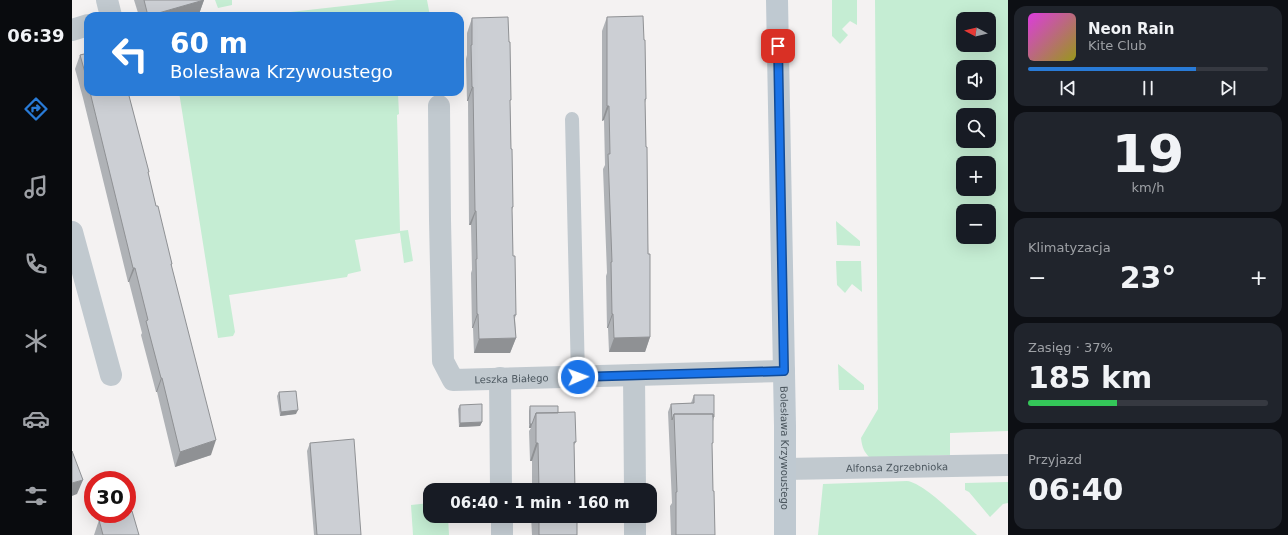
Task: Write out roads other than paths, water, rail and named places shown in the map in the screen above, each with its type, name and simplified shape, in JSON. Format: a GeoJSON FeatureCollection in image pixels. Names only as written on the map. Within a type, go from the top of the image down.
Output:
{"type":"FeatureCollection","features":[{"type":"Feature","properties":{"kind":"street"},"geometry":{"type":"LineString","coordinates":[[107,0],[110,12]]}},
{"type":"Feature","properties":{"kind":"street","name":"Bolesława Krzywoustego"},"geometry":{"type":"LineString","coordinates":[[777,0],[784,371],[785,535]]}},
{"type":"Feature","properties":{"kind":"street"},"geometry":{"type":"LineString","coordinates":[[72,30],[84,26]]}},
{"type":"Feature","properties":{"kind":"street","name":"Leszka Białego"},"geometry":{"type":"LineString","coordinates":[[439,106],[443,361],[453,380],[784,371]]}},
{"type":"Feature","properties":{"kind":"street"},"geometry":{"type":"LineString","coordinates":[[72,232],[111,375]]}},
{"type":"Feature","properties":{"kind":"street"},"geometry":{"type":"LineString","coordinates":[[634,375],[634,483]]}},
{"type":"Feature","properties":{"kind":"street"},"geometry":{"type":"LineString","coordinates":[[500,378],[501,483]]}},
{"type":"Feature","properties":{"kind":"street","name":"Alfonsa Zgrzebnioka"},"geometry":{"type":"LineString","coordinates":[[785,469],[1008,465]]}},
{"type":"Feature","properties":{"kind":"street"},"geometry":{"type":"LineString","coordinates":[[502,523],[502,535]]}},
{"type":"Feature","properties":{"kind":"street"},"geometry":{"type":"LineString","coordinates":[[635,523],[635,535]]}},
{"type":"Feature","properties":{"kind":"lane"},"geometry":{"type":"LineString","coordinates":[[572,120],[578,377]]}}]}
